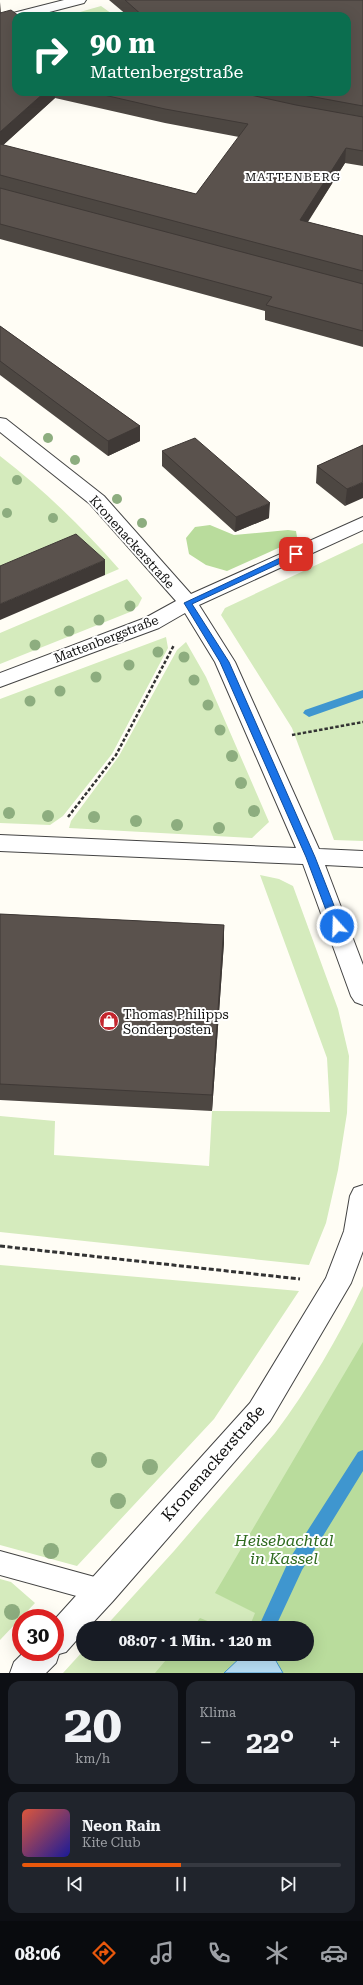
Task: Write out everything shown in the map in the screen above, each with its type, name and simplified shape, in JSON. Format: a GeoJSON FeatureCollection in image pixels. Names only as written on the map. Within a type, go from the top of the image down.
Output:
{"type":"FeatureCollection","features":[{"type":"Feature","properties":{"kind":"street"},"geometry":{"type":"LineString","coordinates":[[35,12],[79,0]]}},
{"type":"Feature","properties":{"kind":"street","name":"Kronenackerstraße"},"geometry":{"type":"LineString","coordinates":[[0,423],[97,500],[188,603],[225,662],[311,857],[363,996]]}},
{"type":"Feature","properties":{"kind":"street","name":"Mattenbergstraße"},"geometry":{"type":"LineString","coordinates":[[0,680],[152,623],[188,603],[363,523]]}},
{"type":"Feature","properties":{"kind":"street"},"geometry":{"type":"LineString","coordinates":[[0,843],[363,858]]}},
{"type":"Feature","properties":{"kind":"street","name":"Kronenackerstraße"},"geometry":{"type":"LineString","coordinates":[[64,1631],[102,1591],[260,1412],[338,1283],[357,1231],[363,1196]]}},
{"type":"Feature","properties":{"kind":"street"},"geometry":{"type":"LineString","coordinates":[[25,1673],[36,1661]]}},
{"type":"Feature","properties":{"kind":"lane"},"geometry":{"type":"LineString","coordinates":[[0,1563],[102,1591]]}},
{"type":"Feature","properties":{"kind":"path"},"geometry":{"type":"LineString","coordinates":[[66,819],[116,755],[173,650],[188,603]]}},
{"type":"Feature","properties":{"kind":"path"},"geometry":{"type":"LineString","coordinates":[[284,736],[363,722]]}},
{"type":"Feature","properties":{"kind":"path"},"geometry":{"type":"LineString","coordinates":[[0,1246],[338,1283]]}},
{"type":"Feature","properties":{"kind":"green space"},"geometry":{"type":"Polygon","coordinates":[[[101,6],[109,12],[80,12],[101,6]]]}},
{"type":"Feature","properties":{"kind":"green space"},"geometry":{"type":"Polygon","coordinates":[[[0,456],[32,482],[62,510],[119,569],[105,575],[77,549],[0,582],[0,456]]]}},
{"type":"Feature","properties":{"kind":"green space"},"geometry":{"type":"Polygon","coordinates":[[[210,525],[234,535],[288,530],[296,531],[297,537],[285,545],[227,571],[206,565],[189,554],[186,538],[195,527],[210,525]]]}},
{"type":"Feature","properties":{"kind":"green space"},"geometry":{"type":"Polygon","coordinates":[[[363,543],[363,841],[334,840],[292,728],[221,615],[225,608],[363,543]]]}},
{"type":"Feature","properties":{"kind":"green space"},"geometry":{"type":"Polygon","coordinates":[[[127,579],[142,598],[138,606],[130,612],[0,664],[0,633],[127,579]]]}},
{"type":"Feature","properties":{"kind":"green space"},"geometry":{"type":"Polygon","coordinates":[[[166,637],[168,648],[112,754],[63,816],[50,825],[0,823],[0,699],[166,637]]]}},
{"type":"Feature","properties":{"kind":"green space"},"geometry":{"type":"Polygon","coordinates":[[[186,642],[206,677],[269,822],[252,838],[69,828],[71,821],[119,756],[177,650],[186,642]]]}},
{"type":"Feature","properties":{"kind":"green space"},"geometry":{"type":"Polygon","coordinates":[[[260,875],[279,879],[293,886],[338,1009],[349,1056],[347,1113],[338,1170],[326,1223],[309,1265],[0,1232],[0,1116],[55,1121],[54,1155],[209,1166],[212,1111],[330,1112],[327,1058],[260,875]]]}},
{"type":"Feature","properties":{"kind":"green space"},"geometry":{"type":"Polygon","coordinates":[[[0,1265],[299,1291],[214,1419],[77,1566],[0,1545],[0,1265]]]}},
{"type":"Feature","properties":{"kind":"green space","name":"Heisebachtal in Kassel"},"geometry":{"type":"Polygon","coordinates":[[[363,1286],[363,1673],[63,1673],[76,1659],[76,1661],[314,1661],[314,1621],[110,1621],[174,1551],[275,1433],[299,1399],[344,1324],[363,1286]]]}},
{"type":"Feature","properties":{"kind":"green space"},"geometry":{"type":"Polygon","coordinates":[[[363,1342],[363,1673],[283,1673],[276,1661],[314,1661],[314,1621],[252,1621],[255,1613],[215,1593],[363,1342]]]}},
{"type":"Feature","properties":{"kind":"green space"},"geometry":{"type":"Polygon","coordinates":[[[0,1579],[11,1582],[35,1603],[29,1609],[12,1609],[12,1627],[0,1640],[0,1579]]]}},
{"type":"Feature","properties":{"kind":"green space"},"geometry":{"type":"Polygon","coordinates":[[[200,1618],[208,1621],[198,1621],[200,1618]]]}},
{"type":"Feature","properties":{"kind":"green space"},"geometry":{"type":"Polygon","coordinates":[[[165,1661],[237,1661],[224,1673],[155,1673],[165,1661]]]}},
{"type":"Feature","properties":{"kind":"water"},"geometry":{"type":"Polygon","coordinates":[[[237,1661],[276,1661],[283,1673],[224,1673],[237,1661]]]}},
{"type":"Feature","properties":{"kind":"building"},"geometry":{"type":"Polygon","coordinates":[[[125,0],[363,0],[363,106],[309,96],[351,96],[351,12],[138,12],[125,0]]]}},
{"type":"Feature","properties":{"kind":"building"},"geometry":{"type":"Polygon","coordinates":[[[11,10],[14,12],[12,12],[12,96],[40,96],[0,132],[0,13],[11,10]]]}},
{"type":"Feature","properties":{"kind":"building"},"geometry":{"type":"Polygon","coordinates":[[[108,96],[255,96],[363,117],[363,151],[346,148],[300,220],[363,236],[363,271],[0,175],[0,144],[196,194],[248,124],[165,109],[108,96]]]}},
{"type":"Feature","properties":{"kind":"building"},"geometry":{"type":"Polygon","coordinates":[[[0,188],[363,284],[363,331],[266,305],[272,297],[0,224],[0,188]]]}},
{"type":"Feature","properties":{"kind":"building"},"geometry":{"type":"Polygon","coordinates":[[[0,326],[140,426],[108,441],[0,361],[0,326]]]}},
{"type":"Feature","properties":{"kind":"building"},"geometry":{"type":"Polygon","coordinates":[[[195,438],[270,503],[236,517],[162,451],[195,438]]]}},
{"type":"Feature","properties":{"kind":"building"},"geometry":{"type":"Polygon","coordinates":[[[363,445],[363,482],[347,489],[317,466],[363,445]]]}},
{"type":"Feature","properties":{"kind":"building"},"geometry":{"type":"Polygon","coordinates":[[[76,534],[105,560],[0,604],[0,566],[76,534]]]}},
{"type":"Feature","properties":{"kind":"building","name":"Thomas Philipps Sonderposten"},"geometry":{"type":"Polygon","coordinates":[[[0,914],[224,925],[212,1095],[0,1084],[0,914]]]}},
{"type":"Feature","properties":{"kind":"waterway"},"geometry":{"type":"LineString","coordinates":[[309,713],[363,694]]}},
{"type":"Feature","properties":{"kind":"waterway"},"geometry":{"type":"LineString","coordinates":[[269,1621],[296,1564],[363,1457]]}},
{"type":"Feature","properties":{"kind":"place","name":"Thomas Philipps Sonderposten"},"geometry":{"type":"Point","coordinates":[109,1021]}},
{"type":"Feature","properties":{"kind":"district","name":"MATTENBERG"},"geometry":{"type":"Point","coordinates":[293,177]}},
{"type":"Feature","properties":{"kind":"route"},"geometry":{"type":"LineString","coordinates":[[296,554],[188,603],[225,662],[311,857],[337,926]]}}]}
